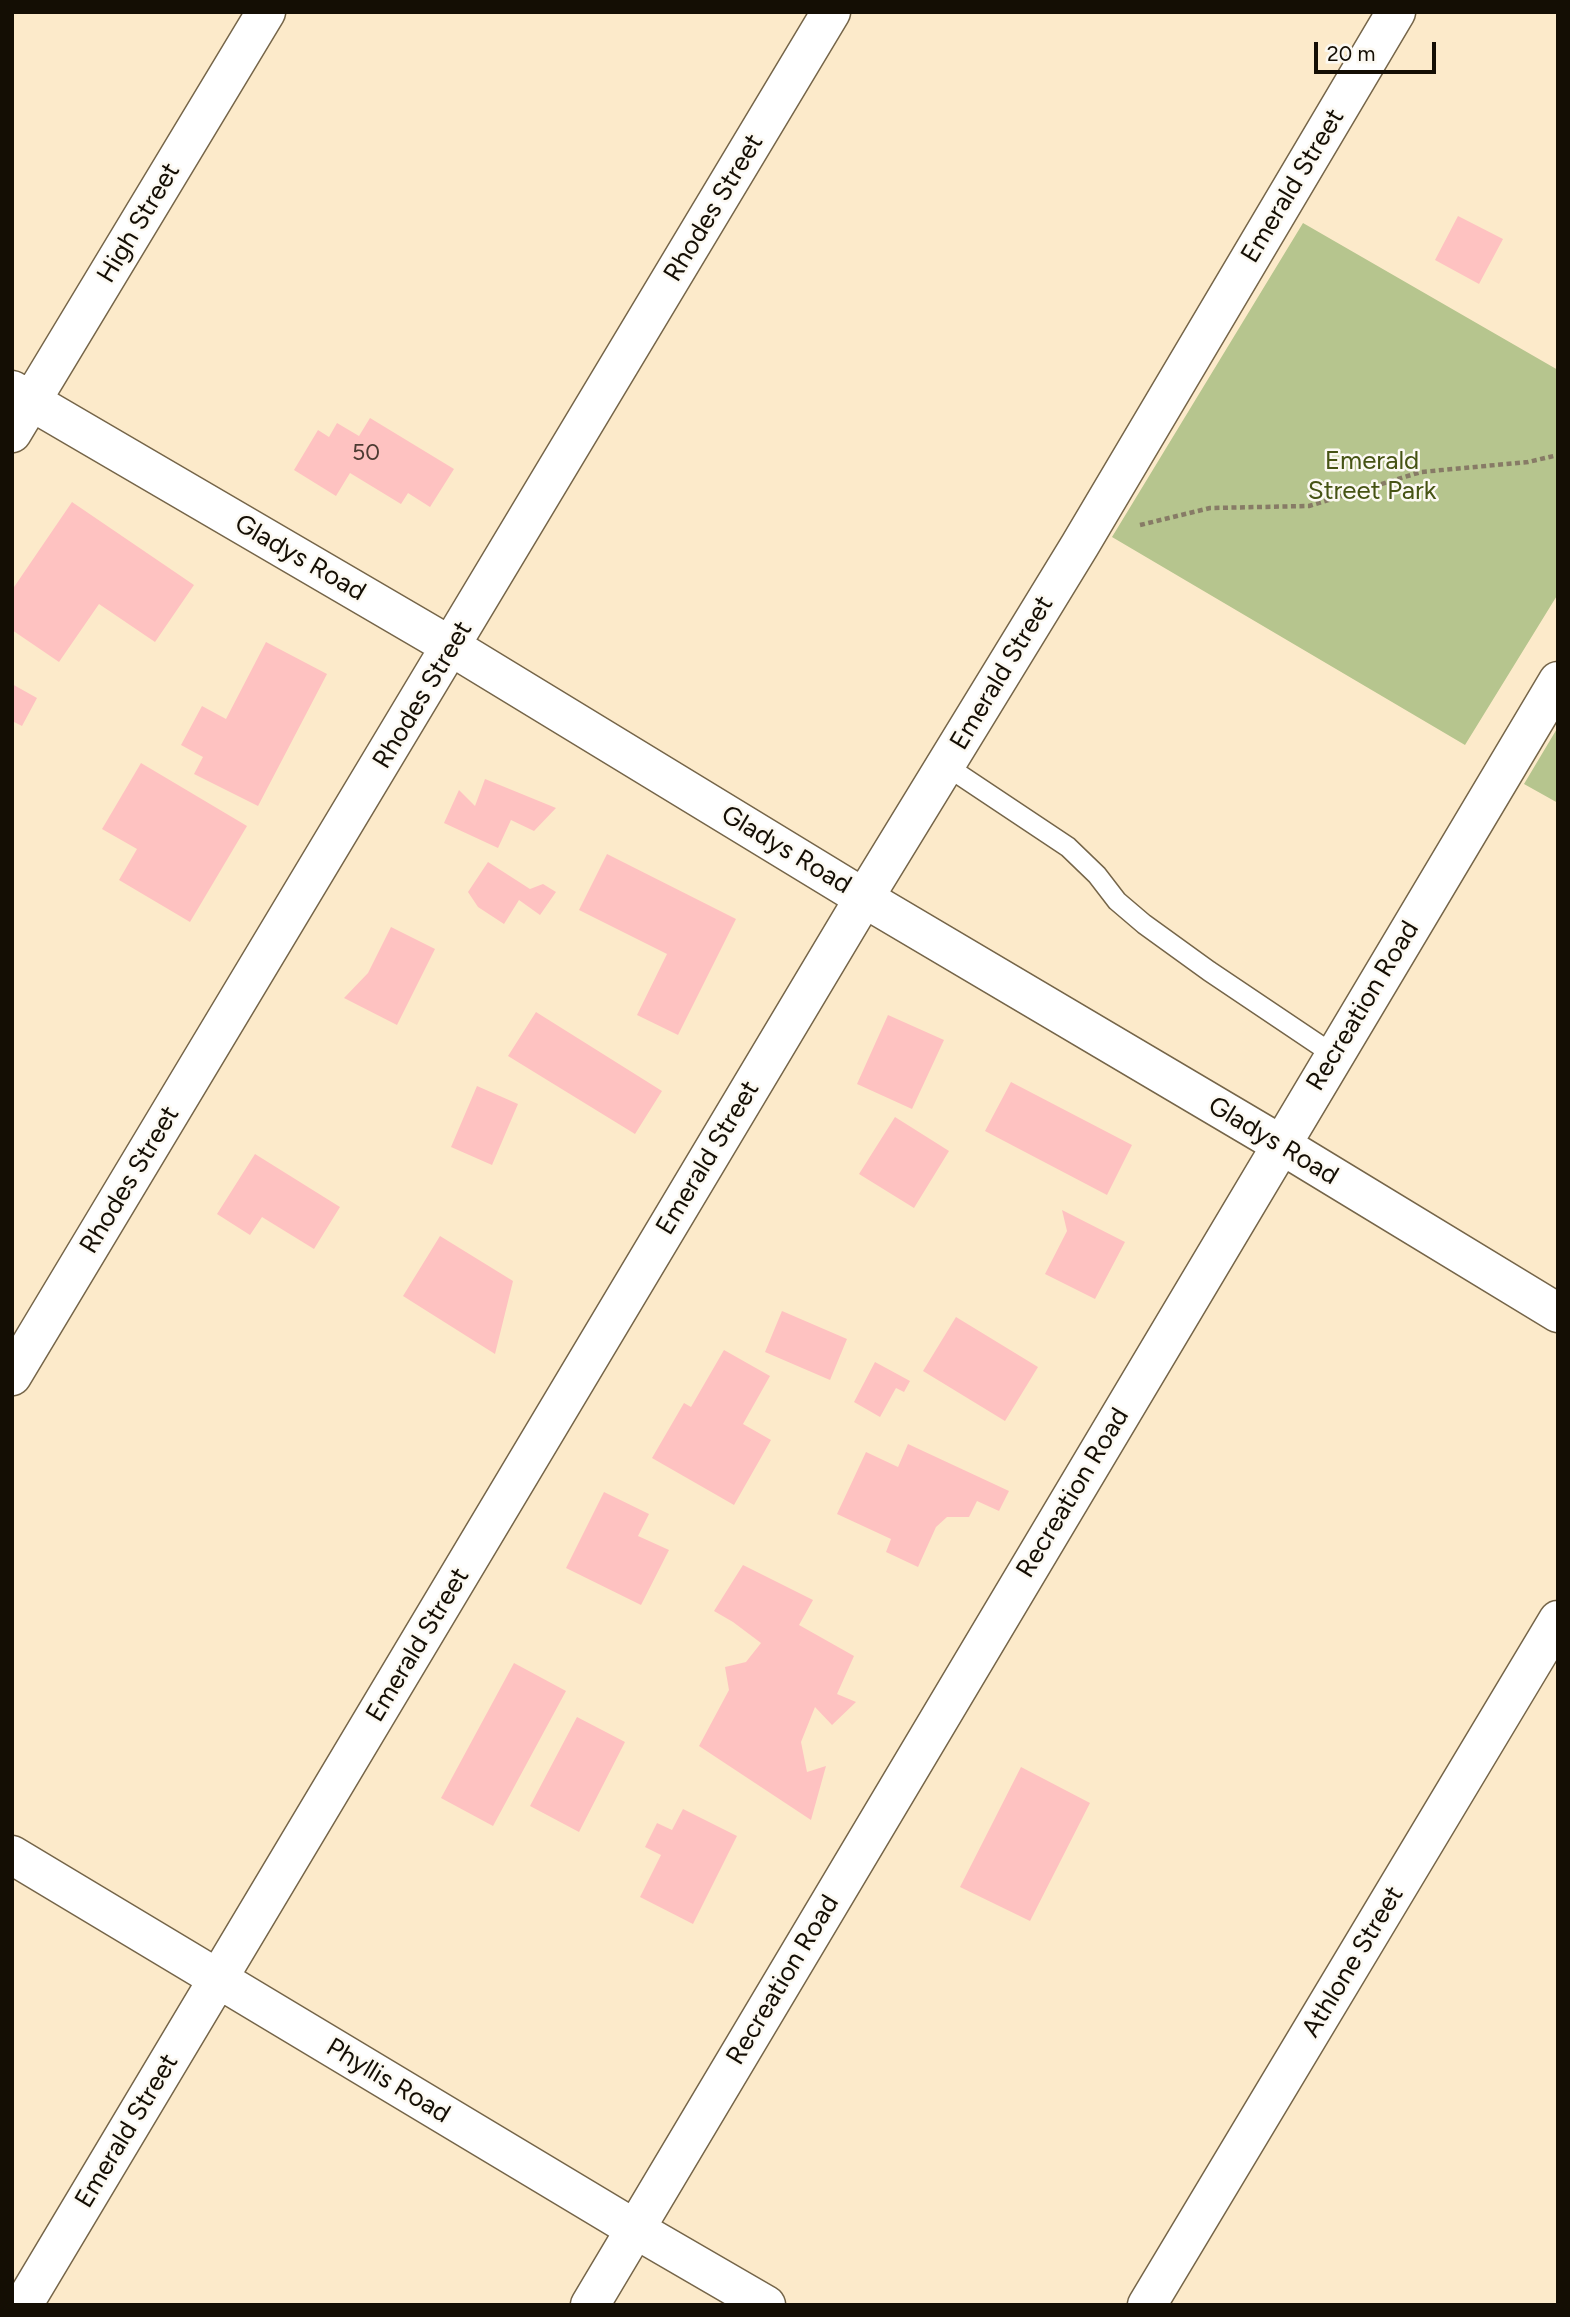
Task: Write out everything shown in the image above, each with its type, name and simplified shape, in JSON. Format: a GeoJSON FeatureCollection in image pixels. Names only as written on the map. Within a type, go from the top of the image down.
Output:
{"type":"FeatureCollection","features":[{"type":"Feature","properties":{"kind":"street","name":"High Street"},"geometry":{"type":"LineString","coordinates":[[19,408],[267,12]]}},
{"type":"Feature","properties":{"kind":"street","name":"Rhodes Street"},"geometry":{"type":"LineString","coordinates":[[12,1376],[831,12]]}},
{"type":"Feature","properties":{"kind":"street","name":"Emerald Street"},"geometry":{"type":"LineString","coordinates":[[23,2305],[864,898],[1080,545],[1396,12]]}},
{"type":"Feature","properties":{"kind":"street","name":"Gladys Road"},"geometry":{"type":"LineString","coordinates":[[19,408],[452,647],[864,898],[1280,1144],[1558,1313]]}},
{"type":"Feature","properties":{"kind":"street","name":"Recreation Road"},"geometry":{"type":"LineString","coordinates":[[590,2305],[1558,681]]}},
{"type":"Feature","properties":{"kind":"street","name":"Athlone Street"},"geometry":{"type":"LineString","coordinates":[[1147,2305],[1558,1620]]}},
{"type":"Feature","properties":{"kind":"street","name":"Phyllis Road"},"geometry":{"type":"LineString","coordinates":[[12,1855],[766,2305]]}},
{"type":"Feature","properties":{"kind":"lane"},"geometry":{"type":"LineString","coordinates":[[945,765],[1068,847],[1097,875],[1117,901],[1144,924],[1334,1055]]}},
{"type":"Feature","properties":{"kind":"path"},"geometry":{"type":"LineString","coordinates":[[1080,545],[1112,537],[1145,523],[1210,508],[1308,506],[1421,472],[1528,462],[1558,456]]}},
{"type":"Feature","properties":{"kind":"green space","name":"Emerald Street Park"},"geometry":{"type":"Polygon","coordinates":[[[1303,223],[1558,370],[1558,594],[1465,745],[1112,537],[1303,223]]]}},
{"type":"Feature","properties":{"kind":"green space"},"geometry":{"type":"Polygon","coordinates":[[[1558,727],[1558,803],[1524,784],[1558,727]]]}},
{"type":"Feature","properties":{"kind":"building"},"geometry":{"type":"Polygon","coordinates":[[[1458,216],[1503,239],[1479,284],[1435,260],[1458,216]]]}},
{"type":"Feature","properties":{"kind":"building"},"geometry":{"type":"Polygon","coordinates":[[[370,418],[454,469],[430,507],[408,493],[401,504],[350,473],[336,496],[294,470],[318,430],[329,437],[337,423],[359,436],[370,418]]]}},
{"type":"Feature","properties":{"kind":"building"},"geometry":{"type":"Polygon","coordinates":[[[72,502],[194,585],[155,642],[99,604],[59,662],[12,630],[12,590],[72,502]]]}},
{"type":"Feature","properties":{"kind":"building"},"geometry":{"type":"Polygon","coordinates":[[[266,642],[327,674],[258,806],[194,774],[203,757],[181,745],[202,706],[226,719],[266,642]]]}},
{"type":"Feature","properties":{"kind":"building"},"geometry":{"type":"Polygon","coordinates":[[[12,684],[37,698],[22,726],[12,721],[12,684]]]}},
{"type":"Feature","properties":{"kind":"building"},"geometry":{"type":"Polygon","coordinates":[[[141,763],[247,826],[190,922],[119,880],[137,849],[102,829],[141,763]]]}},
{"type":"Feature","properties":{"kind":"building"},"geometry":{"type":"Polygon","coordinates":[[[485,779],[556,808],[534,831],[511,820],[498,848],[444,823],[459,790],[475,806],[485,779]]]}},
{"type":"Feature","properties":{"kind":"building"},"geometry":{"type":"Polygon","coordinates":[[[607,854],[736,919],[678,1035],[637,1015],[667,954],[579,910],[607,854]]]}},
{"type":"Feature","properties":{"kind":"building"},"geometry":{"type":"Polygon","coordinates":[[[488,862],[530,889],[543,884],[556,892],[540,915],[519,900],[504,924],[478,907],[468,892],[488,862]]]}},
{"type":"Feature","properties":{"kind":"building"},"geometry":{"type":"Polygon","coordinates":[[[391,927],[435,949],[397,1025],[344,998],[368,973],[391,927]]]}},
{"type":"Feature","properties":{"kind":"building"},"geometry":{"type":"Polygon","coordinates":[[[536,1012],[662,1091],[635,1134],[508,1056],[536,1012]]]}},
{"type":"Feature","properties":{"kind":"building"},"geometry":{"type":"Polygon","coordinates":[[[888,1015],[944,1040],[912,1109],[857,1084],[888,1015]]]}},
{"type":"Feature","properties":{"kind":"building"},"geometry":{"type":"Polygon","coordinates":[[[1011,1082],[1132,1145],[1107,1195],[985,1131],[1011,1082]]]}},
{"type":"Feature","properties":{"kind":"building"},"geometry":{"type":"Polygon","coordinates":[[[477,1086],[518,1104],[492,1165],[451,1147],[477,1086]]]}},
{"type":"Feature","properties":{"kind":"building"},"geometry":{"type":"Polygon","coordinates":[[[895,1117],[949,1151],[914,1208],[859,1174],[895,1117]]]}},
{"type":"Feature","properties":{"kind":"building"},"geometry":{"type":"Polygon","coordinates":[[[255,1154],[340,1207],[314,1249],[262,1217],[250,1235],[217,1214],[255,1154]]]}},
{"type":"Feature","properties":{"kind":"building"},"geometry":{"type":"Polygon","coordinates":[[[1062,1210],[1125,1242],[1095,1299],[1045,1274],[1067,1231],[1062,1210]]]}},
{"type":"Feature","properties":{"kind":"building"},"geometry":{"type":"Polygon","coordinates":[[[440,1236],[513,1281],[495,1354],[403,1296],[440,1236]]]}},
{"type":"Feature","properties":{"kind":"building"},"geometry":{"type":"Polygon","coordinates":[[[782,1311],[847,1339],[830,1380],[765,1352],[782,1311]]]}},
{"type":"Feature","properties":{"kind":"building"},"geometry":{"type":"Polygon","coordinates":[[[956,1317],[1038,1367],[1005,1421],[923,1371],[956,1317]]]}},
{"type":"Feature","properties":{"kind":"building"},"geometry":{"type":"Polygon","coordinates":[[[724,1350],[770,1376],[743,1424],[771,1440],[734,1505],[652,1458],[684,1403],[691,1407],[724,1350]]]}},
{"type":"Feature","properties":{"kind":"building"},"geometry":{"type":"Polygon","coordinates":[[[875,1362],[910,1381],[904,1392],[896,1388],[880,1417],[854,1402],[875,1362]]]}},
{"type":"Feature","properties":{"kind":"building"},"geometry":{"type":"Polygon","coordinates":[[[908,1444],[1009,1491],[999,1511],[977,1501],[969,1517],[947,1517],[936,1527],[918,1567],[886,1552],[891,1539],[837,1514],[866,1452],[898,1467],[908,1444]]]}},
{"type":"Feature","properties":{"kind":"building"},"geometry":{"type":"Polygon","coordinates":[[[604,1492],[649,1514],[638,1536],[669,1550],[641,1605],[566,1568],[604,1492]]]}},
{"type":"Feature","properties":{"kind":"building"},"geometry":{"type":"Polygon","coordinates":[[[743,1565],[813,1600],[799,1625],[854,1656],[837,1694],[856,1702],[832,1725],[815,1707],[801,1742],[807,1772],[826,1766],[811,1820],[699,1746],[729,1690],[725,1667],[746,1662],[761,1643],[714,1611],[743,1565]]]}},
{"type":"Feature","properties":{"kind":"building"},"geometry":{"type":"Polygon","coordinates":[[[514,1663],[566,1691],[493,1826],[441,1798],[514,1663]]]}},
{"type":"Feature","properties":{"kind":"building"},"geometry":{"type":"Polygon","coordinates":[[[577,1717],[625,1742],[579,1832],[530,1806],[577,1717]]]}},
{"type":"Feature","properties":{"kind":"building"},"geometry":{"type":"Polygon","coordinates":[[[1021,1767],[1090,1803],[1030,1921],[960,1887],[1021,1767]]]}},
{"type":"Feature","properties":{"kind":"building"},"geometry":{"type":"Polygon","coordinates":[[[683,1809],[737,1836],[693,1924],[640,1897],[661,1855],[645,1847],[657,1823],[672,1830],[683,1809]]]}}]}
